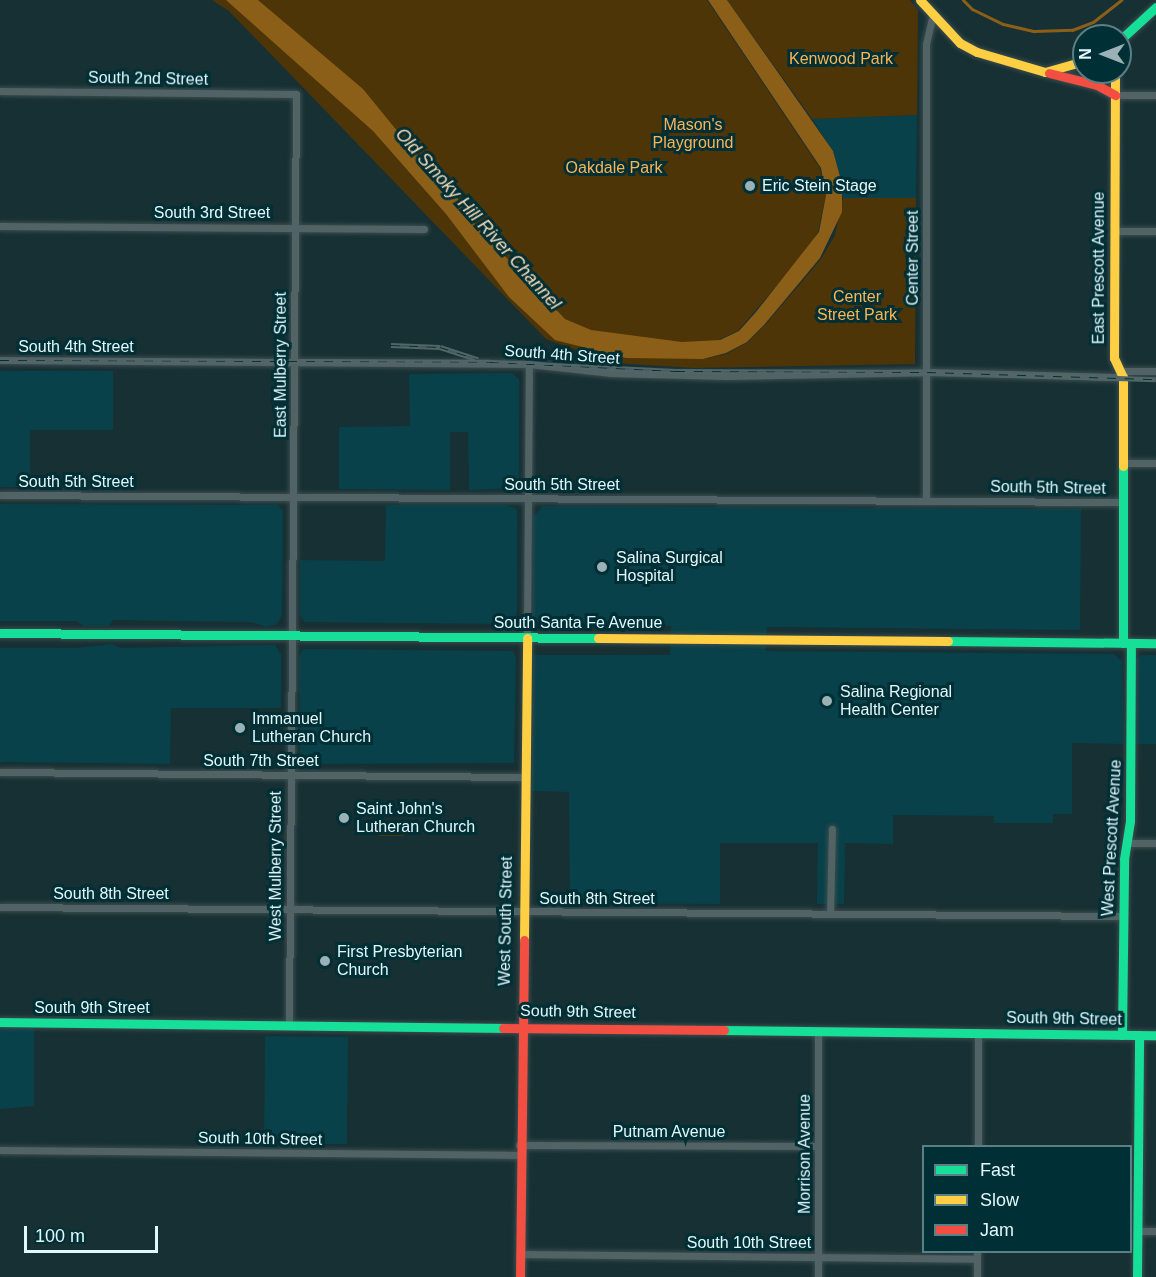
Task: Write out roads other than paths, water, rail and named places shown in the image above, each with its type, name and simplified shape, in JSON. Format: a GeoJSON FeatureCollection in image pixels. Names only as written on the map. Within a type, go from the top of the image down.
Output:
{"type":"FeatureCollection","features":[{"type":"Feature","properties":{"kind":"main road"},"geometry":{"type":"LineString","coordinates":[[920,0],[932,18],[968,48],[1045,72],[1097,85],[1115,95]]}},
{"type":"Feature","properties":{"kind":"main road"},"geometry":{"type":"LineString","coordinates":[[1132,29],[1156,7]]}},
{"type":"Feature","properties":{"kind":"main road"},"geometry":{"type":"LineString","coordinates":[[1045,72],[1072,64]]}},
{"type":"Feature","properties":{"kind":"main road","name":"East Prescott Avenue"},"geometry":{"type":"LineString","coordinates":[[1115,84],[1114,358],[1122,374],[1127,643]]}},
{"type":"Feature","properties":{"kind":"main road","name":"South Santa Fe Avenue"},"geometry":{"type":"LineString","coordinates":[[0,633],[1156,643]]}},
{"type":"Feature","properties":{"kind":"main road","name":"West South Street"},"geometry":{"type":"LineString","coordinates":[[520,1277],[520,1027],[527,638]]}},
{"type":"Feature","properties":{"kind":"main road","name":"West Prescott Avenue"},"geometry":{"type":"LineString","coordinates":[[1122,1035],[1123,916],[1127,843],[1127,643]]}},
{"type":"Feature","properties":{"kind":"main road","name":"South 9th Street"},"geometry":{"type":"LineString","coordinates":[[0,1022],[1156,1035]]}},
{"type":"Feature","properties":{"kind":"main road"},"geometry":{"type":"LineString","coordinates":[[1137,1277],[1134,1245],[1137,1231],[1139,1035]]}},
{"type":"Feature","properties":{"kind":"street","name":"Center Street"},"geometry":{"type":"LineString","coordinates":[[926,499],[926,44],[932,18]]}},
{"type":"Feature","properties":{"kind":"street","name":"South 2nd Street"},"geometry":{"type":"LineString","coordinates":[[0,91],[296,94]]}},
{"type":"Feature","properties":{"kind":"street","name":"East Mulberry Street"},"geometry":{"type":"LineString","coordinates":[[293,636],[296,94]]}},
{"type":"Feature","properties":{"kind":"street"},"geometry":{"type":"LineString","coordinates":[[1115,95],[1156,95]]}},
{"type":"Feature","properties":{"kind":"street","name":"South 3rd Street"},"geometry":{"type":"LineString","coordinates":[[0,226],[424,229]]}},
{"type":"Feature","properties":{"kind":"street"},"geometry":{"type":"LineString","coordinates":[[1115,231],[1156,231]]}},
{"type":"Feature","properties":{"kind":"street","name":"South 4th Street"},"geometry":{"type":"LineString","coordinates":[[0,360],[529,364],[610,373],[726,376],[927,372],[1122,374],[1156,371]]}},
{"type":"Feature","properties":{"kind":"street"},"geometry":{"type":"LineString","coordinates":[[527,638],[529,364]]}},
{"type":"Feature","properties":{"kind":"street"},"geometry":{"type":"LineString","coordinates":[[1124,463],[1156,463]]}},
{"type":"Feature","properties":{"kind":"street","name":"South 5th Street"},"geometry":{"type":"LineString","coordinates":[[0,495],[1124,502]]}},
{"type":"Feature","properties":{"kind":"street","name":"West Mulberry Street"},"geometry":{"type":"LineString","coordinates":[[289,1024],[293,636]]}},
{"type":"Feature","properties":{"kind":"street","name":"South 7th Street"},"geometry":{"type":"LineString","coordinates":[[0,772],[523,777]]}},
{"type":"Feature","properties":{"kind":"street"},"geometry":{"type":"LineString","coordinates":[[830,914],[832,829]]}},
{"type":"Feature","properties":{"kind":"street"},"geometry":{"type":"LineString","coordinates":[[1127,843],[1156,843]]}},
{"type":"Feature","properties":{"kind":"street","name":"South 8th Street"},"geometry":{"type":"LineString","coordinates":[[0,907],[1123,916]]}},
{"type":"Feature","properties":{"kind":"street","name":"Morrison Avenue"},"geometry":{"type":"LineString","coordinates":[[818,1031],[818,1277]]}},
{"type":"Feature","properties":{"kind":"street"},"geometry":{"type":"LineString","coordinates":[[978,1032],[978,1145]]}},
{"type":"Feature","properties":{"kind":"street","name":"Putnam Avenue"},"geometry":{"type":"LineString","coordinates":[[519,1145],[818,1146]]}},
{"type":"Feature","properties":{"kind":"street","name":"South 10th Street"},"geometry":{"type":"LineString","coordinates":[[0,1150],[519,1155]]}},
{"type":"Feature","properties":{"kind":"street"},"geometry":{"type":"LineString","coordinates":[[1137,1231],[1156,1231]]}},
{"type":"Feature","properties":{"kind":"street","name":"South 10th Street"},"geometry":{"type":"LineString","coordinates":[[520,1254],[818,1257],[977,1255]]}},
{"type":"Feature","properties":{"kind":"street"},"geometry":{"type":"LineString","coordinates":[[977,1255],[977,1277]]}},
{"type":"Feature","properties":{"kind":"waterway","name":"Old Smoky Hill River Channel"},"geometry":{"type":"LineString","coordinates":[[963,0],[972,9],[1003,24],[1034,31],[1072,30],[1093,22],[1121,0]]}},
{"type":"Feature","properties":{"kind":"railway"},"geometry":{"type":"LineString","coordinates":[[391,345],[440,347],[478,359]]}},
{"type":"Feature","properties":{"kind":"railway"},"geometry":{"type":"LineString","coordinates":[[0,360],[490,362],[676,371],[927,372],[1156,379]]}},
{"type":"Feature","properties":{"kind":"place","name":"Eric Stein Stage"},"geometry":{"type":"Point","coordinates":[750,186]}},
{"type":"Feature","properties":{"kind":"place","name":"Salina Surgical Hospital"},"geometry":{"type":"Point","coordinates":[602,567]}},
{"type":"Feature","properties":{"kind":"place","name":"Salina Regional Health Center"},"geometry":{"type":"Point","coordinates":[827,701]}},
{"type":"Feature","properties":{"kind":"place","name":"Immanuel Lutheran Church"},"geometry":{"type":"Point","coordinates":[240,728]}},
{"type":"Feature","properties":{"kind":"place","name":"Saint John's Lutheran Church"},"geometry":{"type":"Point","coordinates":[344,818]}},
{"type":"Feature","properties":{"kind":"place","name":"First Presbyterian Church"},"geometry":{"type":"Point","coordinates":[325,961]}},
{"type":"Feature","properties":{"kind":"park label","name":"Kenwood Park"},"geometry":{"type":"Point","coordinates":[841,59]}},
{"type":"Feature","properties":{"kind":"park label","name":"Mason's Playground"},"geometry":{"type":"Point","coordinates":[693,134]}},
{"type":"Feature","properties":{"kind":"park label","name":"Oakdale Park"},"geometry":{"type":"Point","coordinates":[614,168]}},
{"type":"Feature","properties":{"kind":"park label","name":"Center Street Park"},"geometry":{"type":"Point","coordinates":[857,306]}}]}
